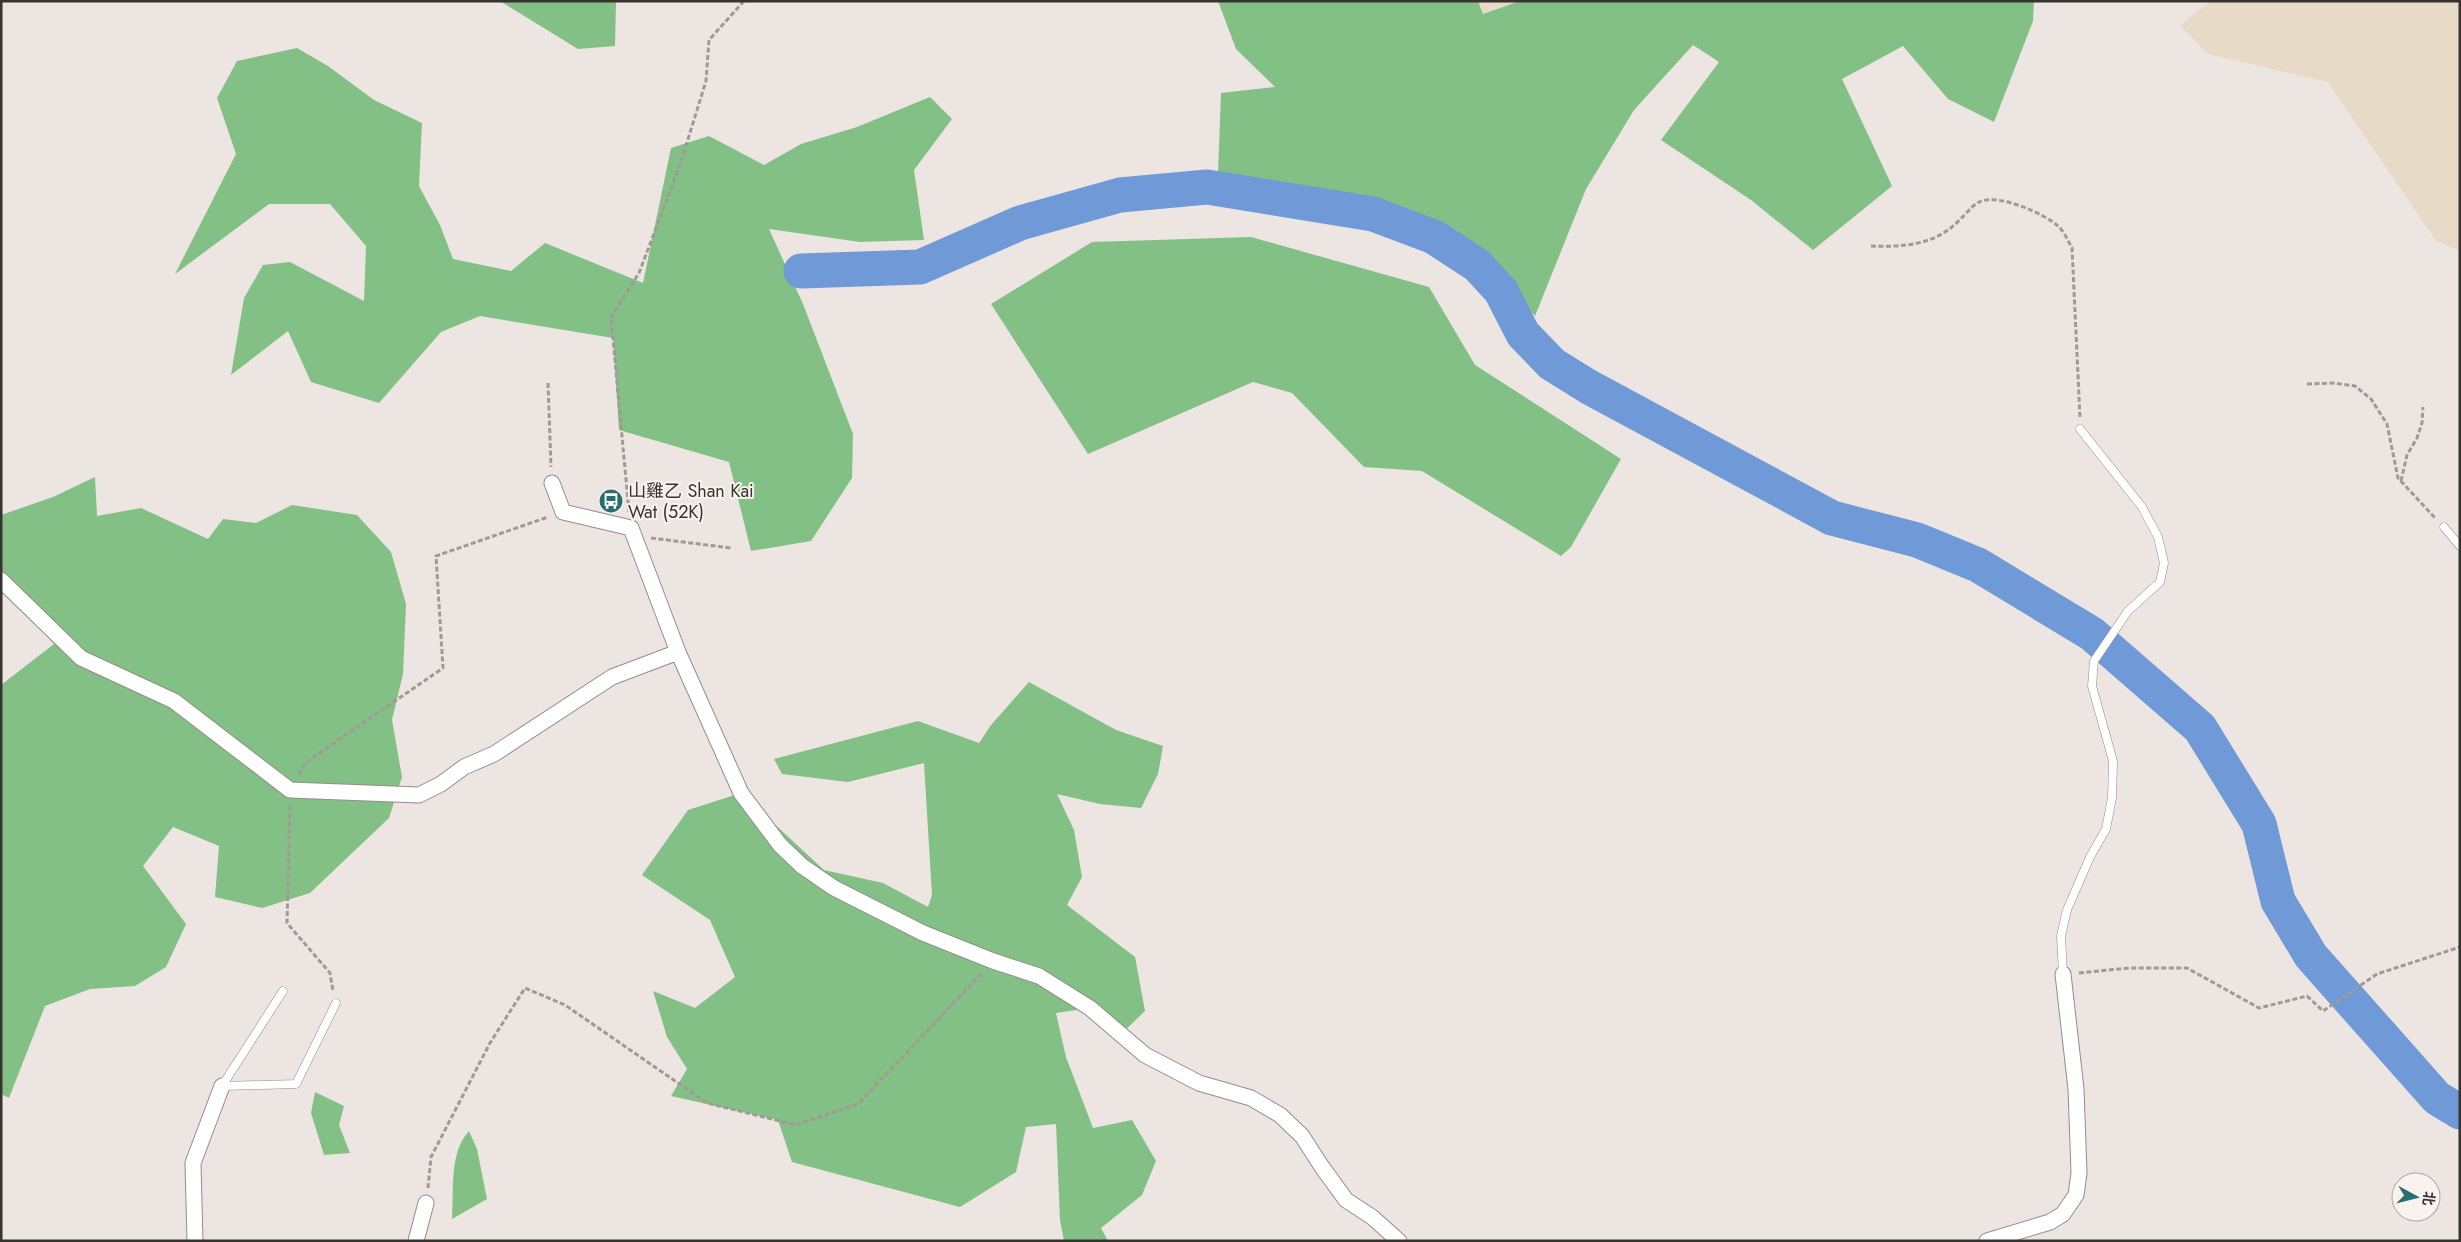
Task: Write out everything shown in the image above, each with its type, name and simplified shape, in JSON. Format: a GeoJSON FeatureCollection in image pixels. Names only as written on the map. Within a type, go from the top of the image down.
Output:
{"type":"FeatureCollection","features":[{"type":"Feature","properties":{"kind":"street"},"geometry":{"type":"LineString","coordinates":[[552,483],[563,512],[631,528],[678,652],[741,794],[780,845],[802,866],[834,888],[923,933],[993,962],[1039,976],[1090,1008],[1152,1059],[1198,1083],[1252,1098],[1280,1115],[1302,1136],[1346,1200],[1372,1217],[1399,1241]]}},
{"type":"Feature","properties":{"kind":"street"},"geometry":{"type":"LineString","coordinates":[[1,580],[81,658],[174,701],[290,790],[419,795],[441,784],[464,767],[494,754],[612,678],[678,652]]}},
{"type":"Feature","properties":{"kind":"street"},"geometry":{"type":"LineString","coordinates":[[1987,1241],[2050,1222],[2063,1214],[2076,1195],[2079,1173],[2076,1089],[2064,974]]}},
{"type":"Feature","properties":{"kind":"street"},"geometry":{"type":"LineString","coordinates":[[195,1241],[193,1163],[222,1086]]}},
{"type":"Feature","properties":{"kind":"street"},"geometry":{"type":"LineString","coordinates":[[416,1241],[426,1203]]}},
{"type":"Feature","properties":{"kind":"lane"},"geometry":{"type":"LineString","coordinates":[[2064,974],[2061,936],[2067,910],[2090,857],[2106,829],[2112,798],[2113,761],[2092,686],[2094,662],[2128,611],[2160,582],[2164,563],[2158,537],[2142,507],[2080,429]]}},
{"type":"Feature","properties":{"kind":"lane"},"geometry":{"type":"LineString","coordinates":[[2444,527],[2460,546]]}},
{"type":"Feature","properties":{"kind":"lane"},"geometry":{"type":"LineString","coordinates":[[222,1086],[283,991]]}},
{"type":"Feature","properties":{"kind":"lane"},"geometry":{"type":"LineString","coordinates":[[222,1086],[296,1084],[336,1003]]}},
{"type":"Feature","properties":{"kind":"path"},"geometry":{"type":"LineString","coordinates":[[731,548],[651,538],[631,528],[611,317],[639,273],[680,165],[706,81],[710,40],[744,1]]}},
{"type":"Feature","properties":{"kind":"path"},"geometry":{"type":"LineString","coordinates":[[1871,246],[1892,247],[1925,243],[1949,230],[1978,202],[1991,199],[2032,210],[2058,226],[2072,248],[2080,429]]}},
{"type":"Feature","properties":{"kind":"path"},"geometry":{"type":"LineString","coordinates":[[548,383],[552,483]]}},
{"type":"Feature","properties":{"kind":"path"},"geometry":{"type":"LineString","coordinates":[[2307,384],[2334,383],[2355,386],[2371,399],[2387,424],[2398,478],[2444,527]]}},
{"type":"Feature","properties":{"kind":"path"},"geometry":{"type":"LineString","coordinates":[[2401,482],[2407,455],[2417,438],[2422,423],[2423,407]]}},
{"type":"Feature","properties":{"kind":"path"},"geometry":{"type":"LineString","coordinates":[[336,1003],[330,973],[287,923],[290,790],[305,763],[443,668],[436,556],[563,512]]}},
{"type":"Feature","properties":{"kind":"path"},"geometry":{"type":"LineString","coordinates":[[2064,974],[2130,968],[2187,968],[2259,1008],[2307,996],[2323,1011],[2376,974],[2460,947]]}},
{"type":"Feature","properties":{"kind":"path"},"geometry":{"type":"LineString","coordinates":[[426,1203],[431,1157],[490,1043],[525,988],[565,1005],[707,1103],[796,1125],[858,1104],[993,962]]}},
{"type":"Feature","properties":{"kind":"shaded area"},"geometry":{"type":"Polygon","coordinates":[[[1478,1],[1520,1],[1483,14],[1478,1]]]}},
{"type":"Feature","properties":{"kind":"shaded area"},"geometry":{"type":"Polygon","coordinates":[[[2211,1],[2460,1],[2460,251],[2436,241],[2328,82],[2208,54],[2180,25],[2211,1]]]}},
{"type":"Feature","properties":{"kind":"green space"},"geometry":{"type":"Polygon","coordinates":[[[500,1],[616,1],[615,46],[578,49],[500,1]]]}},
{"type":"Feature","properties":{"kind":"green space"},"geometry":{"type":"Polygon","coordinates":[[[1218,1],[1478,1],[1483,14],[1520,1],[2034,1],[2033,21],[1994,122],[1948,99],[1903,46],[1842,79],[1892,186],[1813,250],[1751,200],[1661,140],[1719,62],[1693,45],[1634,110],[1586,189],[1535,316],[1454,233],[1218,173],[1221,93],[1275,87],[1236,49],[1218,1]]]}},
{"type":"Feature","properties":{"kind":"green space"},"geometry":{"type":"Polygon","coordinates":[[[297,48],[328,66],[374,100],[422,123],[419,186],[440,225],[453,259],[511,271],[545,243],[643,283],[671,148],[709,136],[764,165],[801,144],[857,127],[930,97],[952,119],[914,170],[924,240],[860,242],[769,229],[803,304],[853,434],[852,478],[811,541],[751,551],[729,462],[619,430],[613,338],[480,316],[441,332],[379,403],[311,382],[288,331],[231,375],[244,298],[263,265],[290,262],[364,301],[366,246],[330,204],[269,204],[175,274],[236,154],[217,98],[237,61],[297,48]]]}},
{"type":"Feature","properties":{"kind":"green space"},"geometry":{"type":"Polygon","coordinates":[[[1251,237],[1429,287],[1475,365],[1621,459],[1571,547],[1561,556],[1422,471],[1364,467],[1292,393],[1253,382],[1088,454],[991,304],[1092,242],[1251,237]]]}},
{"type":"Feature","properties":{"kind":"green space"},"geometry":{"type":"Polygon","coordinates":[[[95,477],[97,516],[141,508],[208,539],[223,519],[256,523],[292,505],[357,515],[391,552],[406,604],[403,674],[392,720],[402,777],[389,818],[310,893],[262,908],[215,897],[219,846],[173,827],[143,866],[186,924],[166,967],[135,986],[90,989],[45,1006],[9,1098],[1,1094],[1,685],[54,644],[1,585],[1,515],[53,497],[95,477]]]}},
{"type":"Feature","properties":{"kind":"green space"},"geometry":{"type":"Polygon","coordinates":[[[1029,682],[1116,730],[1163,746],[1158,774],[1141,808],[1100,804],[1057,794],[1074,830],[1082,877],[1067,905],[1135,957],[1145,1011],[1121,1034],[1090,1008],[1056,1013],[1066,1057],[1093,1128],[1132,1120],[1156,1161],[1142,1195],[1101,1228],[1108,1241],[1064,1241],[1060,1220],[1056,1124],[1026,1127],[1016,1172],[960,1207],[792,1162],[778,1120],[671,1096],[687,1069],[667,1037],[653,991],[695,1008],[735,977],[710,920],[642,875],[688,810],[741,793],[824,870],[883,883],[928,907],[932,895],[924,763],[848,782],[782,774],[774,759],[918,721],[979,743],[991,725],[1029,682]]]}},
{"type":"Feature","properties":{"kind":"green space"},"geometry":{"type":"Polygon","coordinates":[[[315,1092],[344,1106],[339,1125],[350,1153],[324,1155],[311,1113],[315,1092]]]}},
{"type":"Feature","properties":{"kind":"green space"},"geometry":{"type":"Polygon","coordinates":[[[469,1131],[477,1149],[487,1199],[452,1219],[455,1161],[458,1150],[469,1131]]]}},
{"type":"Feature","properties":{"kind":"waterway"},"geometry":{"type":"LineString","coordinates":[[801,271],[920,267],[1020,223],[1120,195],[1207,187],[1373,214],[1434,237],[1477,265],[1501,291],[1523,334],[1552,364],[1589,387],[1832,518],[1917,540],[1978,565],[2092,634],[2200,728],[2259,824],[2278,901],[2311,956],[2437,1098],[2460,1112]]}},
{"type":"Feature","properties":{"kind":"place","name":"山雞乙 Shan Kai Wat (52K)"},"geometry":{"type":"Point","coordinates":[611,501]}}]}
